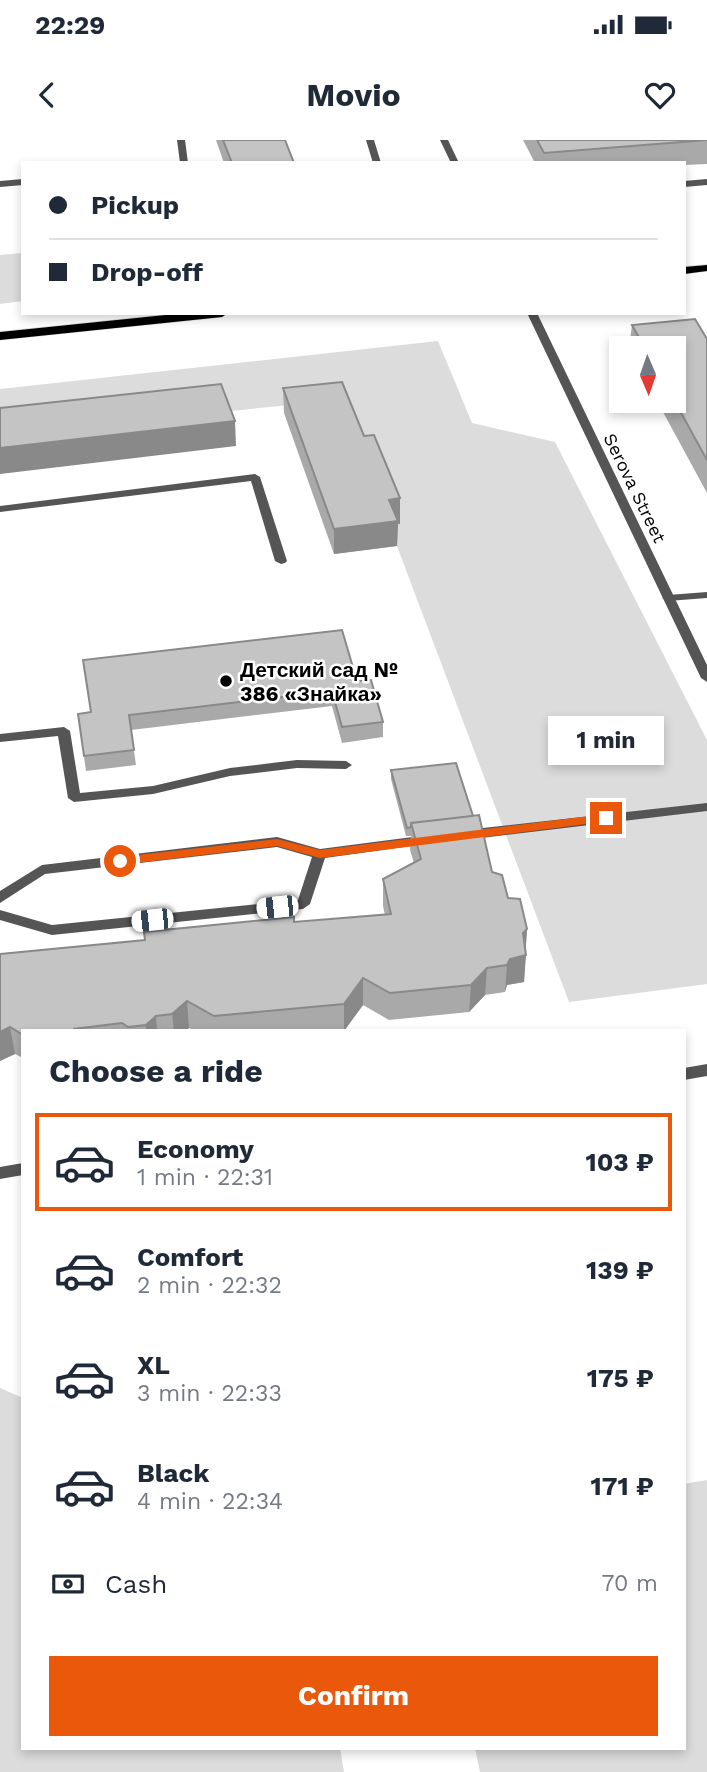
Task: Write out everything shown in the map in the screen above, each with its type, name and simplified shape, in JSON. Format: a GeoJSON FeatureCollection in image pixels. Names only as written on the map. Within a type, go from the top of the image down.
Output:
{"type":"FeatureCollection","features":[{"type":"Feature","properties":{"kind":"main road"},"geometry":{"type":"LineString","coordinates":[[686,271],[707,268]]}},
{"type":"Feature","properties":{"kind":"main road"},"geometry":{"type":"LineString","coordinates":[[0,336],[203,315]]}},
{"type":"Feature","properties":{"kind":"street"},"geometry":{"type":"LineString","coordinates":[[181,140],[184,161]]}},
{"type":"Feature","properties":{"kind":"street"},"geometry":{"type":"LineString","coordinates":[[370,140],[376,161]]}},
{"type":"Feature","properties":{"kind":"street"},"geometry":{"type":"LineString","coordinates":[[444,140],[454,161]]}},
{"type":"Feature","properties":{"kind":"street"},"geometry":{"type":"LineString","coordinates":[[0,184],[21,182]]}},
{"type":"Feature","properties":{"kind":"street"},"geometry":{"type":"LineString","coordinates":[[686,184],[707,182]]}},
{"type":"Feature","properties":{"kind":"street","name":"Serova Street"},"geometry":{"type":"LineString","coordinates":[[532,315],[707,678]]}},
{"type":"Feature","properties":{"kind":"street"},"geometry":{"type":"LineString","coordinates":[[0,509],[255,477],[281,561]]}},
{"type":"Feature","properties":{"kind":"street"},"geometry":{"type":"LineString","coordinates":[[668,598],[707,594]]}},
{"type":"Feature","properties":{"kind":"street"},"geometry":{"type":"LineString","coordinates":[[0,738],[64,731],[74,799],[153,790],[230,772],[297,765],[346,765]]}},
{"type":"Feature","properties":{"kind":"street"},"geometry":{"type":"LineString","coordinates":[[0,898],[42,870],[277,842],[320,854],[707,807]]}},
{"type":"Feature","properties":{"kind":"street"},"geometry":{"type":"LineString","coordinates":[[0,915],[52,930],[303,904],[320,854]]}},
{"type":"Feature","properties":{"kind":"street"},"geometry":{"type":"LineString","coordinates":[[686,1074],[707,1070]]}},
{"type":"Feature","properties":{"kind":"street"},"geometry":{"type":"LineString","coordinates":[[0,1173],[21,1169]]}},
{"type":"Feature","properties":{"kind":"shaded area"},"geometry":{"type":"Polygon","coordinates":[[[21,253],[21,301],[0,304],[0,255],[21,253]]]}},
{"type":"Feature","properties":{"kind":"shaded area"},"geometry":{"type":"Polygon","coordinates":[[[438,341],[472,423],[555,442],[707,740],[707,984],[569,1002],[389,525],[290,405],[0,434],[0,389],[438,341]]]}},
{"type":"Feature","properties":{"kind":"shaded area"},"geometry":{"type":"Polygon","coordinates":[[[0,1388],[21,1397],[21,1750],[340,1750],[344,1772],[0,1772],[0,1388]]]}},
{"type":"Feature","properties":{"kind":"shaded area"},"geometry":{"type":"Polygon","coordinates":[[[707,1480],[707,1772],[480,1772],[475,1750],[686,1750],[686,1484],[707,1480]]]}},
{"type":"Feature","properties":{"kind":"building"},"geometry":{"type":"Polygon","coordinates":[[[223,140],[285,140],[293,161],[231,161],[223,140]]]}},
{"type":"Feature","properties":{"kind":"building"},"geometry":{"type":"Polygon","coordinates":[[[537,140],[707,140],[544,153],[537,140]]]}},
{"type":"Feature","properties":{"kind":"building"},"geometry":{"type":"Polygon","coordinates":[[[695,319],[707,339],[707,460],[681,413],[686,413],[686,336],[638,336],[632,325],[695,319]]]}},
{"type":"Feature","properties":{"kind":"building"},"geometry":{"type":"Polygon","coordinates":[[[342,382],[364,436],[374,435],[400,498],[389,500],[398,521],[334,529],[283,388],[342,382]]]}},
{"type":"Feature","properties":{"kind":"building"},"geometry":{"type":"Polygon","coordinates":[[[221,384],[235,421],[0,448],[0,408],[221,384]]]}},
{"type":"Feature","properties":{"kind":"building"},"geometry":{"type":"Polygon","coordinates":[[[342,630],[357,681],[371,680],[383,722],[342,727],[332,691],[129,715],[134,750],[84,756],[78,714],[91,712],[83,660],[342,630]]]}},
{"type":"Feature","properties":{"kind":"building"},"geometry":{"type":"Polygon","coordinates":[[[456,763],[473,816],[411,823],[411,827],[407,828],[391,770],[456,763]]]}},
{"type":"Feature","properties":{"kind":"building"},"geometry":{"type":"Polygon","coordinates":[[[479,815],[492,872],[502,875],[508,898],[520,899],[527,929],[523,933],[526,955],[510,959],[507,965],[487,968],[471,985],[390,993],[363,978],[344,1004],[214,1016],[187,1001],[172,1014],[156,1016],[146,1025],[128,1027],[122,1023],[74,1029],[21,1029],[21,1034],[10,1027],[0,1032],[0,954],[145,940],[144,932],[294,917],[294,922],[391,914],[383,879],[421,859],[411,823],[479,815]]]}},
{"type":"Feature","properties":{"kind":"place","name":"Детский сад № 386 «Знайка»"},"geometry":{"type":"Point","coordinates":[226,681]}},
{"type":"Feature","properties":{"kind":"route"},"geometry":{"type":"LineString","coordinates":[[120,861],[277,842],[320,854],[606,818]]}}]}
